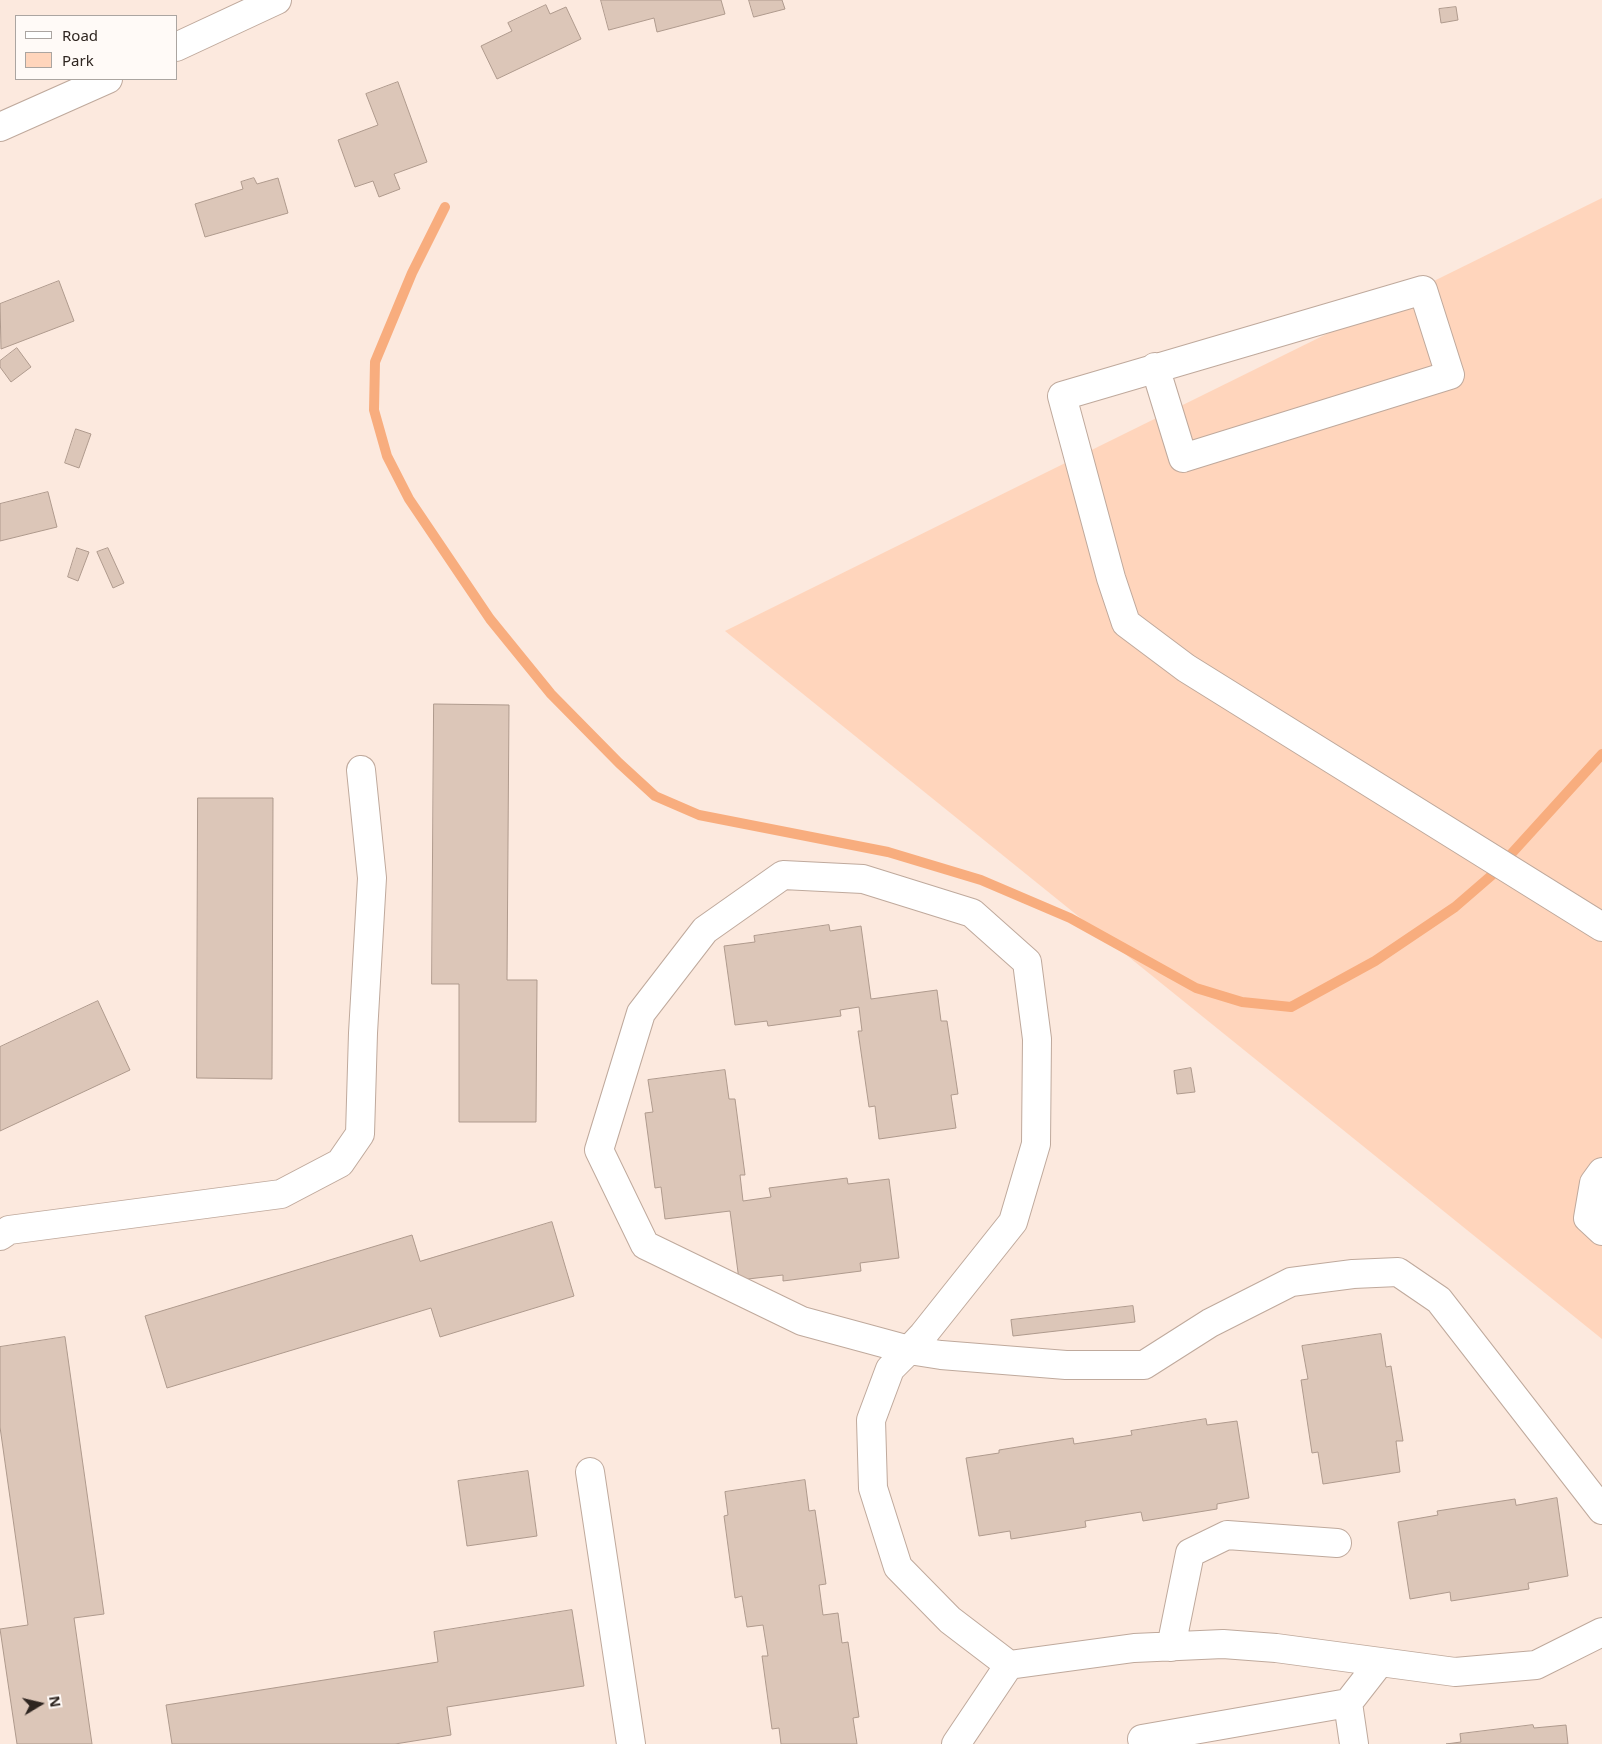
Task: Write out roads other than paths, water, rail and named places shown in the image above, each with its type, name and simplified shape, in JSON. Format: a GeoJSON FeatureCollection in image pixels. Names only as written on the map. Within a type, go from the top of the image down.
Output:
{"type":"FeatureCollection","features":[{"type":"Feature","properties":{"kind":"street"},"geometry":{"type":"LineString","coordinates":[[178,47],[277,0]]}},
{"type":"Feature","properties":{"kind":"street"},"geometry":{"type":"LineString","coordinates":[[0,127],[106,80]]}},
{"type":"Feature","properties":{"kind":"street"},"geometry":{"type":"LineString","coordinates":[[1155,367],[1183,458],[1450,375],[1423,290],[1155,367],[1062,396],[1111,578],[1126,624],[1186,668],[1602,927]]}},
{"type":"Feature","properties":{"kind":"street"},"geometry":{"type":"LineString","coordinates":[[0,1236],[9,1230],[281,1194],[340,1162],[360,1134],[363,1033],[372,878],[361,770]]}},
{"type":"Feature","properties":{"kind":"street"},"geometry":{"type":"LineString","coordinates":[[1602,1510],[1439,1300],[1398,1272],[1353,1274],[1291,1282],[1210,1323],[1144,1366],[1056,1364],[941,1355],[909,1350],[802,1321],[645,1245],[599,1150],[641,1013],[705,930],[783,875],[863,879],[972,913],[1027,962],[1037,1039],[1036,1144],[1013,1222],[924,1335],[909,1350],[890,1369],[871,1420],[873,1488],[898,1567],[950,1620],[1009,1665],[1134,1648],[1223,1644],[1276,1648],[1455,1672],[1536,1665],[1602,1632]]}},
{"type":"Feature","properties":{"kind":"street"},"geometry":{"type":"LineString","coordinates":[[1602,1172],[1594,1183],[1588,1218],[1602,1230]]}},
{"type":"Feature","properties":{"kind":"street"},"geometry":{"type":"LineString","coordinates":[[590,1472],[631,1744]]}},
{"type":"Feature","properties":{"kind":"street"},"geometry":{"type":"LineString","coordinates":[[1171,1646],[1190,1553],[1227,1535],[1337,1543]]}},
{"type":"Feature","properties":{"kind":"street"},"geometry":{"type":"LineString","coordinates":[[1142,1739],[1348,1703],[1380,1662]]}},
{"type":"Feature","properties":{"kind":"street"},"geometry":{"type":"LineString","coordinates":[[956,1744],[1009,1665]]}},
{"type":"Feature","properties":{"kind":"street"},"geometry":{"type":"LineString","coordinates":[[1348,1703],[1354,1744]]}},
{"type":"Feature","properties":{"kind":"waterway"},"geometry":{"type":"LineString","coordinates":[[445,207],[412,273],[375,362],[374,410],[387,456],[409,499],[490,619],[551,694],[619,763],[655,796],[699,815],[888,852],[981,880],[1070,918],[1196,988],[1242,1002],[1291,1007],[1375,961],[1455,907],[1492,875],[1602,754]]}}]}
